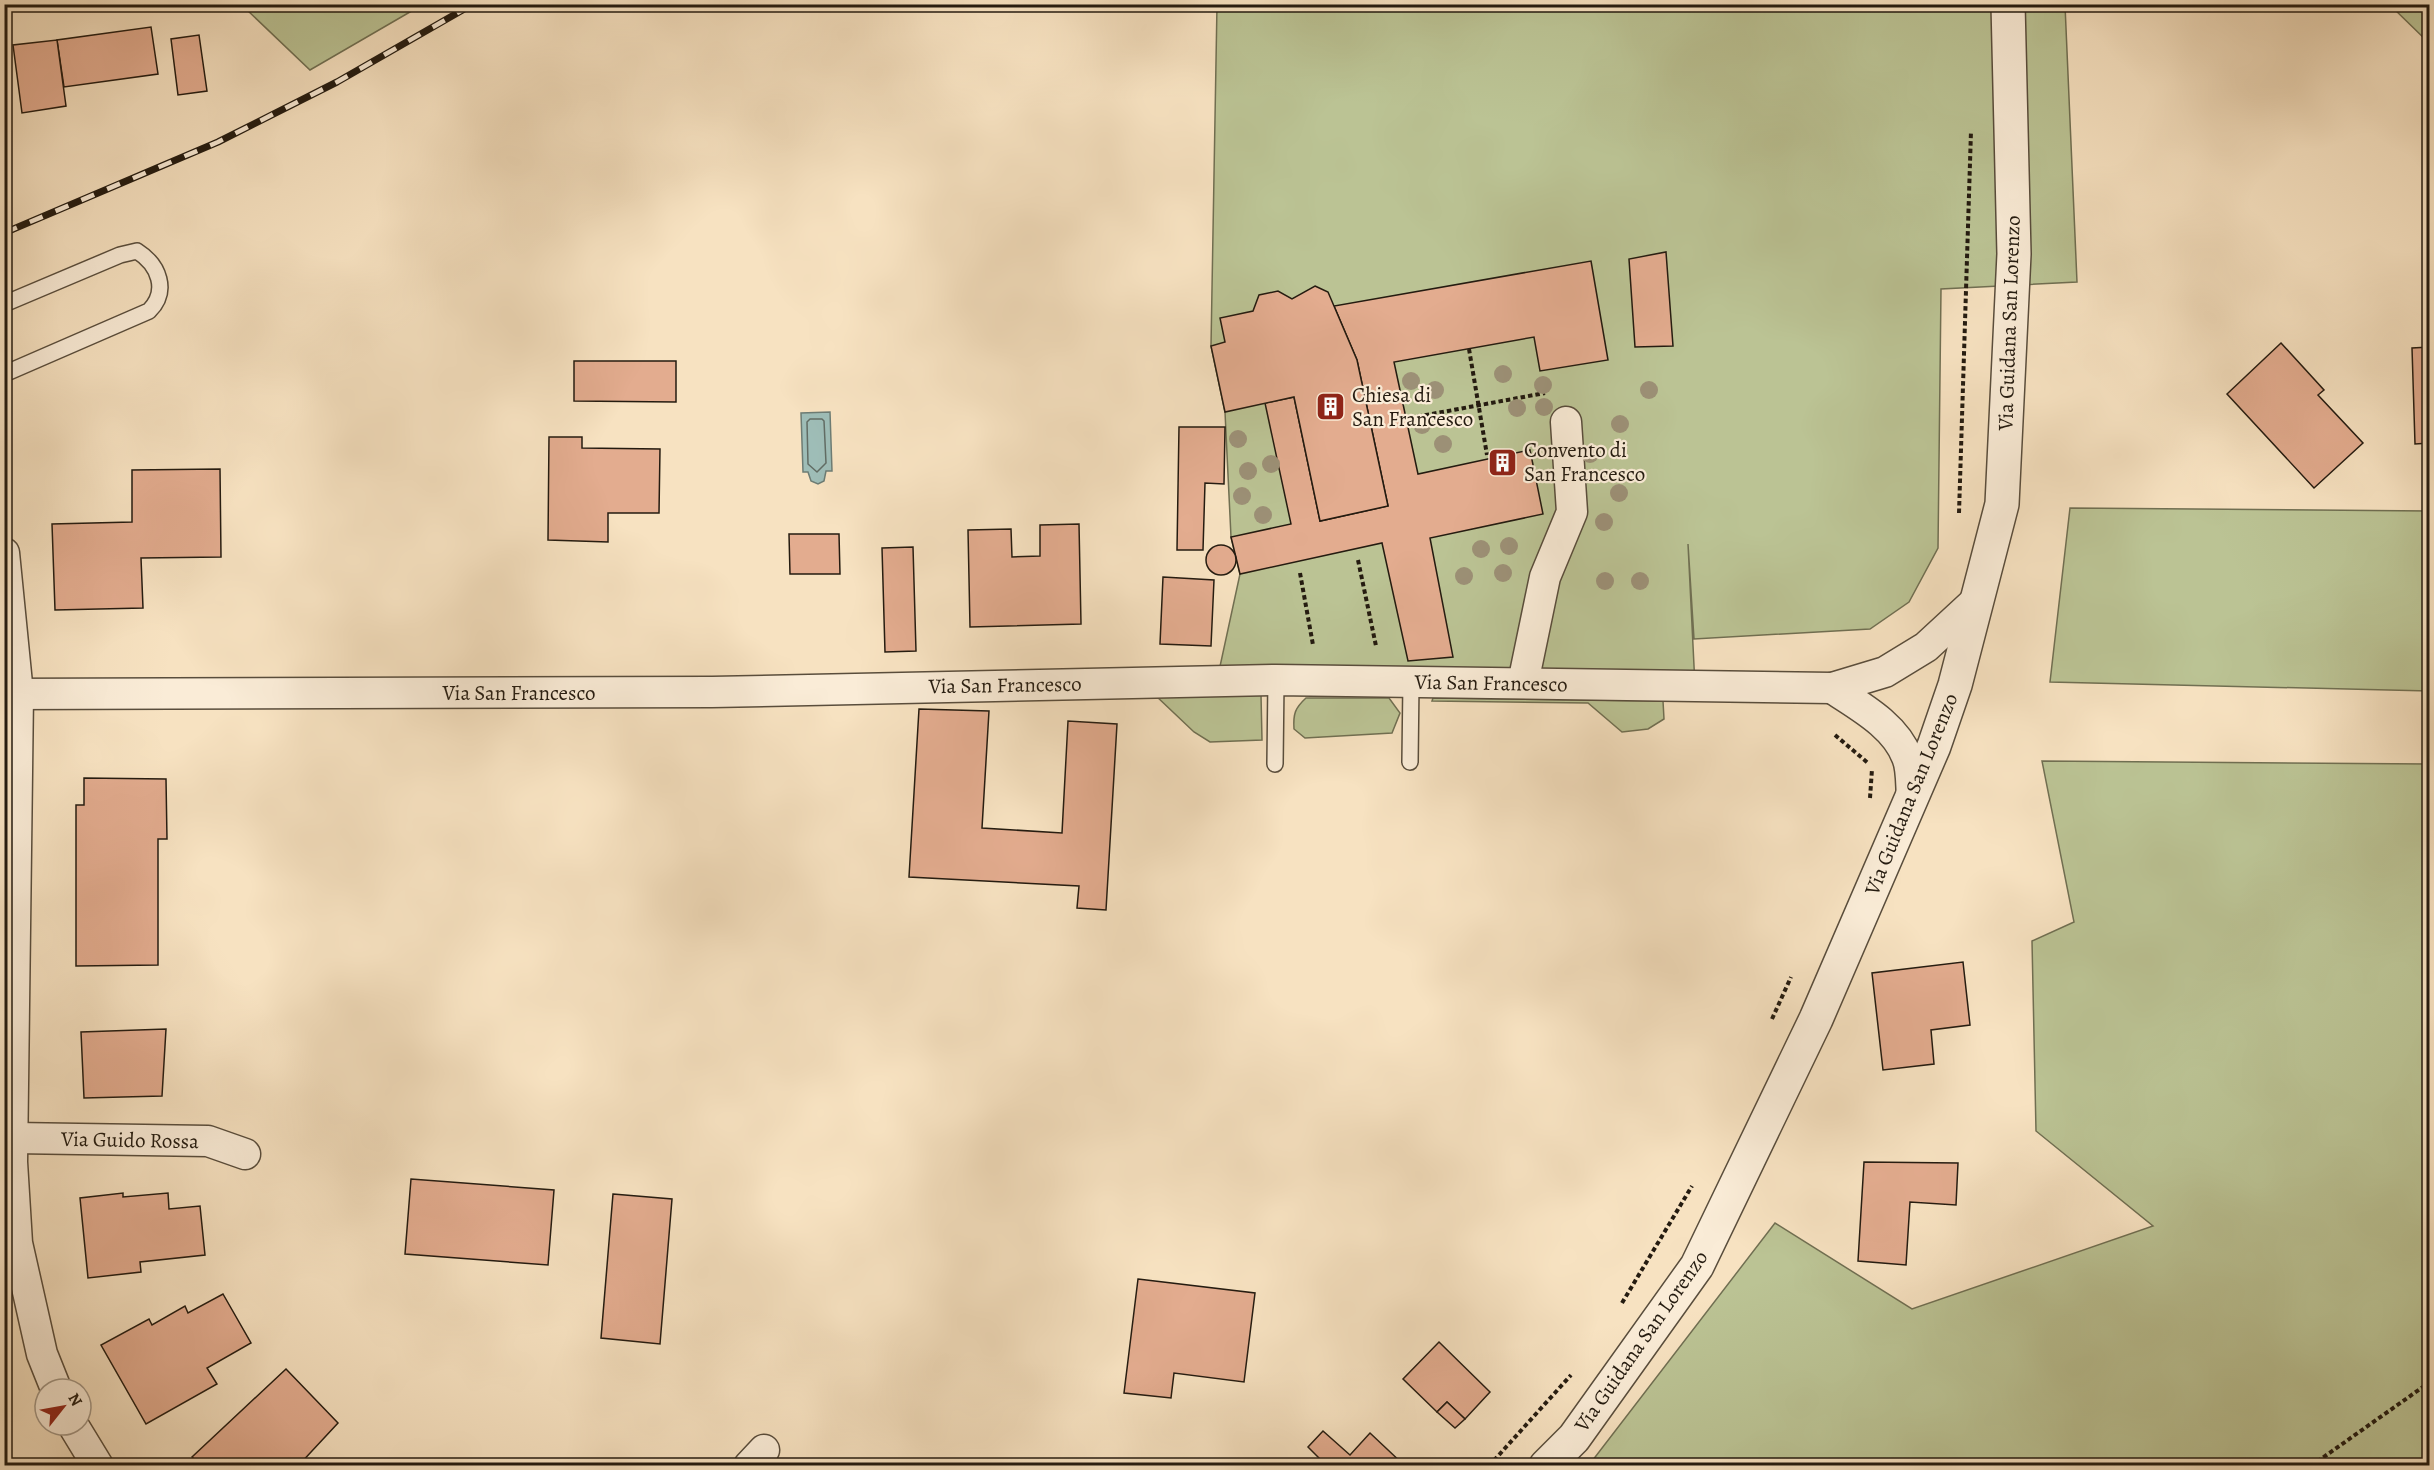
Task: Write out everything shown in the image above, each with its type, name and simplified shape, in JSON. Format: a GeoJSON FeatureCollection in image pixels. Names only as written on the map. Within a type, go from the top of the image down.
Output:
{"type":"FeatureCollection","features":[{"type":"Feature","properties":{"kind":"street","name":"Via Guidana San Lorenzo"},"geometry":{"type":"LineString","coordinates":[[1546,1466],[1574,1438],[1697,1266],[1816,1019],[1912,798],[1955,685],[2002,504],[2014,254],[2008,4]]}},
{"type":"Feature","properties":{"kind":"street"},"geometry":{"type":"LineString","coordinates":[[1523,683],[1545,577],[1572,512],[1566,422]]}},
{"type":"Feature","properties":{"kind":"street"},"geometry":{"type":"LineString","coordinates":[[4,553],[11,694],[10,1154],[17,1243],[42,1354],[51,1377]]}},
{"type":"Feature","properties":{"kind":"street","name":"Via San Francesco"},"geometry":{"type":"LineString","coordinates":[[11,694],[712,692],[1276,680],[1832,688],[1885,672],[1926,647],[1978,599]]}},
{"type":"Feature","properties":{"kind":"street"},"geometry":{"type":"LineString","coordinates":[[1832,688],[1874,715],[1894,737],[1908,757],[1912,798]]}},
{"type":"Feature","properties":{"kind":"street","name":"Via Guido Rossa"},"geometry":{"type":"LineString","coordinates":[[10,1154],[208,1141],[245,1154]]}},
{"type":"Feature","properties":{"kind":"street"},"geometry":{"type":"LineString","coordinates":[[80,1437],[98,1466]]}},
{"type":"Feature","properties":{"kind":"lane"},"geometry":{"type":"LineString","coordinates":[[4,304],[120,255],[137,251],[150,259],[160,285],[158,302],[149,311],[4,374]]}},
{"type":"Feature","properties":{"kind":"lane"},"geometry":{"type":"LineString","coordinates":[[1275,764],[1276,680]]}},
{"type":"Feature","properties":{"kind":"lane"},"geometry":{"type":"LineString","coordinates":[[1397,682],[1410,762]]}},
{"type":"Feature","properties":{"kind":"path"},"geometry":{"type":"LineString","coordinates":[[1959,518],[1972,119]]}},
{"type":"Feature","properties":{"kind":"path"},"geometry":{"type":"LineString","coordinates":[[1469,349],[1487,455]]}},
{"type":"Feature","properties":{"kind":"path"},"geometry":{"type":"LineString","coordinates":[[1410,417],[1548,392]]}},
{"type":"Feature","properties":{"kind":"path"},"geometry":{"type":"LineString","coordinates":[[1358,560],[1397,682]]}},
{"type":"Feature","properties":{"kind":"path"},"geometry":{"type":"LineString","coordinates":[[1300,573],[1320,681]]}},
{"type":"Feature","properties":{"kind":"path"},"geometry":{"type":"LineString","coordinates":[[1831,732],[1872,767],[1870,802]]}},
{"type":"Feature","properties":{"kind":"path"},"geometry":{"type":"LineString","coordinates":[[1769,1025],[1793,972]]}},
{"type":"Feature","properties":{"kind":"path"},"geometry":{"type":"LineString","coordinates":[[1620,1306],[1694,1183]]}},
{"type":"Feature","properties":{"kind":"path"},"geometry":{"type":"LineString","coordinates":[[1489,1466],[1573,1372]]}},
{"type":"Feature","properties":{"kind":"path"},"geometry":{"type":"LineString","coordinates":[[2311,1466],[2430,1382]]}},
{"type":"Feature","properties":{"kind":"green space"},"geometry":{"type":"Polygon","coordinates":[[[286,4],[422,5],[310,70],[246,9],[286,4]]]}},
{"type":"Feature","properties":{"kind":"green space"},"geometry":{"type":"Polygon","coordinates":[[[1217,5],[2065,5],[2077,282],[1941,289],[1938,548],[1909,602],[1870,629],[1694,639],[1688,544],[1695,686],[1219,671],[1240,574],[1231,537],[1225,412],[1211,346],[1217,5]]]}},
{"type":"Feature","properties":{"kind":"green space"},"geometry":{"type":"Polygon","coordinates":[[[2390,5],[2429,5],[2429,43],[2390,5]]]}},
{"type":"Feature","properties":{"kind":"green space"},"geometry":{"type":"Polygon","coordinates":[[[2070,508],[2429,511],[2429,691],[2050,682],[2070,508]]]}},
{"type":"Feature","properties":{"kind":"green space"},"geometry":{"type":"Polygon","coordinates":[[[1154,694],[1261,695],[1262,740],[1210,742],[1194,732],[1154,694]]]}},
{"type":"Feature","properties":{"kind":"green space"},"geometry":{"type":"Polygon","coordinates":[[[1306,698],[1389,698],[1400,713],[1392,733],[1305,738],[1294,729],[1294,715],[1306,698]]]}},
{"type":"Feature","properties":{"kind":"green space"},"geometry":{"type":"Polygon","coordinates":[[[1433,698],[1663,701],[1664,719],[1648,729],[1622,732],[1588,703],[1432,701],[1433,698]]]}},
{"type":"Feature","properties":{"kind":"green space"},"geometry":{"type":"Polygon","coordinates":[[[2042,761],[2429,764],[2429,1465],[1589,1465],[1775,1223],[1912,1309],[2153,1226],[2036,1131],[2032,941],[2074,922],[2042,761]]]}},
{"type":"Feature","properties":{"kind":"water"},"geometry":{"type":"Polygon","coordinates":[[[830,412],[832,471],[826,471],[824,481],[818,484],[811,481],[808,472],[803,472],[801,413],[830,412]]]}},
{"type":"Feature","properties":{"kind":"building"},"geometry":{"type":"Polygon","coordinates":[[[151,27],[158,74],[64,87],[57,40],[151,27]]]}},
{"type":"Feature","properties":{"kind":"building"},"geometry":{"type":"Polygon","coordinates":[[[199,35],[207,91],[178,95],[171,39],[199,35]]]}},
{"type":"Feature","properties":{"kind":"building"},"geometry":{"type":"Polygon","coordinates":[[[57,40],[66,106],[22,113],[13,45],[57,40]]]}},
{"type":"Feature","properties":{"kind":"building"},"geometry":{"type":"Polygon","coordinates":[[[1666,252],[1673,346],[1635,347],[1629,259],[1666,252]]]}},
{"type":"Feature","properties":{"kind":"building","name":"Convento di San Francesco"},"geometry":{"type":"Polygon","coordinates":[[[1591,261],[1608,360],[1540,371],[1534,337],[1394,362],[1418,474],[1530,450],[1543,514],[1430,538],[1453,657],[1408,661],[1382,543],[1240,574],[1231,537],[1291,524],[1265,403],[1294,397],[1320,521],[1388,506],[1357,360],[1334,306],[1591,261]]]}},
{"type":"Feature","properties":{"kind":"building","name":"Chiesa di San Francesco"},"geometry":{"type":"Polygon","coordinates":[[[1315,286],[1328,292],[1357,360],[1388,506],[1320,521],[1294,397],[1225,412],[1211,346],[1225,342],[1220,318],[1253,311],[1259,295],[1278,291],[1292,299],[1315,286]]]}},
{"type":"Feature","properties":{"kind":"building"},"geometry":{"type":"Polygon","coordinates":[[[2281,343],[2324,390],[2318,395],[2363,443],[2314,488],[2227,394],[2281,343]]]}},
{"type":"Feature","properties":{"kind":"building"},"geometry":{"type":"Polygon","coordinates":[[[2430,347],[2430,443],[2415,444],[2412,348],[2430,347]]]}},
{"type":"Feature","properties":{"kind":"building"},"geometry":{"type":"Polygon","coordinates":[[[574,361],[676,361],[676,402],[574,401],[574,361]]]}},
{"type":"Feature","properties":{"kind":"building"},"geometry":{"type":"Polygon","coordinates":[[[1179,427],[1225,427],[1224,484],[1205,483],[1203,550],[1177,550],[1179,427]]]}},
{"type":"Feature","properties":{"kind":"building"},"geometry":{"type":"Polygon","coordinates":[[[549,437],[582,437],[582,448],[660,449],[659,513],[608,513],[608,542],[548,540],[549,437]]]}},
{"type":"Feature","properties":{"kind":"building"},"geometry":{"type":"Polygon","coordinates":[[[220,469],[221,557],[141,558],[143,608],[55,610],[52,524],[132,522],[132,470],[220,469]]]}},
{"type":"Feature","properties":{"kind":"building"},"geometry":{"type":"Polygon","coordinates":[[[1079,524],[1081,624],[970,627],[968,530],[1011,529],[1012,557],[1040,556],[1040,525],[1079,524]]]}},
{"type":"Feature","properties":{"kind":"building"},"geometry":{"type":"Polygon","coordinates":[[[789,534],[839,534],[840,574],[790,574],[789,534]]]}},
{"type":"Feature","properties":{"kind":"building"},"geometry":{"type":"Polygon","coordinates":[[[1221,545],[1232,549],[1236,560],[1232,571],[1221,575],[1210,571],[1206,560],[1210,549],[1221,545]]]}},
{"type":"Feature","properties":{"kind":"building"},"geometry":{"type":"Polygon","coordinates":[[[913,547],[916,651],[885,652],[882,548],[913,547]]]}},
{"type":"Feature","properties":{"kind":"building"},"geometry":{"type":"Polygon","coordinates":[[[1163,577],[1214,580],[1211,646],[1160,644],[1163,577]]]}},
{"type":"Feature","properties":{"kind":"building"},"geometry":{"type":"Polygon","coordinates":[[[919,709],[989,711],[982,828],[1062,833],[1068,721],[1117,724],[1106,910],[1077,908],[1079,886],[909,877],[919,709]]]}},
{"type":"Feature","properties":{"kind":"building"},"geometry":{"type":"Polygon","coordinates":[[[84,778],[166,779],[167,839],[158,839],[158,965],[76,966],[76,805],[84,805],[84,778]]]}},
{"type":"Feature","properties":{"kind":"building"},"geometry":{"type":"Polygon","coordinates":[[[1963,962],[1970,1025],[1931,1030],[1934,1064],[1883,1070],[1872,973],[1963,962]]]}},
{"type":"Feature","properties":{"kind":"building"},"geometry":{"type":"Polygon","coordinates":[[[166,1029],[162,1096],[84,1098],[81,1032],[166,1029]]]}},
{"type":"Feature","properties":{"kind":"building"},"geometry":{"type":"Polygon","coordinates":[[[1864,1162],[1958,1163],[1956,1205],[1910,1202],[1906,1265],[1858,1261],[1864,1162]]]}},
{"type":"Feature","properties":{"kind":"building"},"geometry":{"type":"Polygon","coordinates":[[[411,1179],[554,1190],[548,1265],[405,1254],[411,1179]]]}},
{"type":"Feature","properties":{"kind":"building"},"geometry":{"type":"Polygon","coordinates":[[[123,1193],[123,1197],[168,1193],[169,1209],[200,1206],[205,1255],[140,1262],[141,1272],[88,1278],[80,1198],[123,1193]]]}},
{"type":"Feature","properties":{"kind":"building"},"geometry":{"type":"Polygon","coordinates":[[[613,1194],[672,1199],[660,1344],[601,1338],[613,1194]]]}},
{"type":"Feature","properties":{"kind":"building"},"geometry":{"type":"Polygon","coordinates":[[[1138,1279],[1255,1293],[1244,1382],[1174,1373],[1171,1398],[1124,1393],[1138,1279]]]}},
{"type":"Feature","properties":{"kind":"building"},"geometry":{"type":"Polygon","coordinates":[[[223,1294],[251,1343],[207,1368],[217,1384],[146,1424],[101,1345],[149,1319],[152,1325],[185,1306],[188,1313],[223,1294]]]}},
{"type":"Feature","properties":{"kind":"building"},"geometry":{"type":"Polygon","coordinates":[[[1439,1342],[1490,1392],[1465,1419],[1447,1402],[1437,1412],[1403,1379],[1439,1342]]]}},
{"type":"Feature","properties":{"kind":"building"},"geometry":{"type":"Polygon","coordinates":[[[286,1369],[338,1423],[298,1466],[202,1466],[192,1457],[286,1369]]]}},
{"type":"Feature","properties":{"kind":"building"},"geometry":{"type":"Polygon","coordinates":[[[1447,1402],[1465,1419],[1455,1428],[1437,1412],[1447,1402]]]}},
{"type":"Feature","properties":{"kind":"building"},"geometry":{"type":"Polygon","coordinates":[[[1323,1431],[1350,1455],[1370,1433],[1405,1466],[1327,1466],[1308,1447],[1323,1431]]]}},
{"type":"Feature","properties":{"kind":"railway"},"geometry":{"type":"LineString","coordinates":[[4,233],[218,142],[337,82],[473,4]]}},
{"type":"Feature","properties":{"kind":"place","name":"Chiesa di San Francesco"},"geometry":{"type":"Point","coordinates":[1331,407]}},
{"type":"Feature","properties":{"kind":"place","name":"Convento di San Francesco"},"geometry":{"type":"Point","coordinates":[1503,462]}}]}
